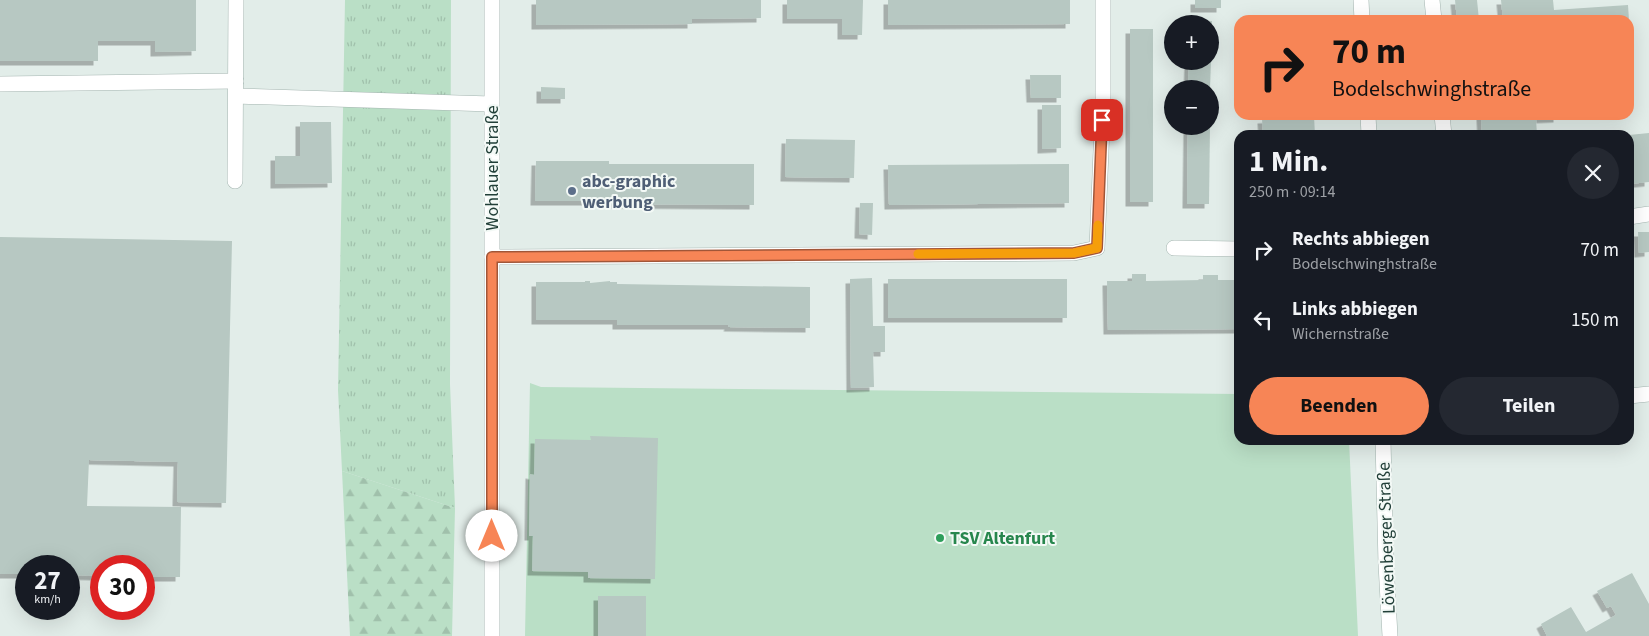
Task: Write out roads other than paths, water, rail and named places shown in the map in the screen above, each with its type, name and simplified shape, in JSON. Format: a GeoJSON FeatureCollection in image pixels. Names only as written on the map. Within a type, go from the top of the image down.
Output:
{"type":"FeatureCollection","features":[{"type":"Feature","properties":{"kind":"street"},"geometry":{"type":"LineString","coordinates":[[236,0],[236,182]]}},
{"type":"Feature","properties":{"kind":"street","name":"Wohlauer Straße"},"geometry":{"type":"LineString","coordinates":[[492,0],[492,636]]}},
{"type":"Feature","properties":{"kind":"street"},"geometry":{"type":"LineString","coordinates":[[492,257],[1074,253],[1097,248],[1103,102],[1103,0]]}},
{"type":"Feature","properties":{"kind":"street"},"geometry":{"type":"LineString","coordinates":[[1361,0],[1362,15]]}},
{"type":"Feature","properties":{"kind":"street"},"geometry":{"type":"LineString","coordinates":[[1432,0],[1434,15]]}},
{"type":"Feature","properties":{"kind":"street"},"geometry":{"type":"LineString","coordinates":[[0,84],[236,88],[491,104]]}},
{"type":"Feature","properties":{"kind":"street"},"geometry":{"type":"LineString","coordinates":[[1634,216],[1649,214]]}},
{"type":"Feature","properties":{"kind":"street"},"geometry":{"type":"LineString","coordinates":[[1174,248],[1234,249]]}},
{"type":"Feature","properties":{"kind":"street"},"geometry":{"type":"LineString","coordinates":[[1634,396],[1649,394]]}},
{"type":"Feature","properties":{"kind":"street","name":"Löwenberger Straße"},"geometry":{"type":"LineString","coordinates":[[1383,445],[1390,636]]}},
{"type":"Feature","properties":{"kind":"place","name":"abc-graphic werbung"},"geometry":{"type":"Point","coordinates":[572,191]}},
{"type":"Feature","properties":{"kind":"place","name":"TSV Altenfurt"},"geometry":{"type":"Point","coordinates":[940,538]}}]}
